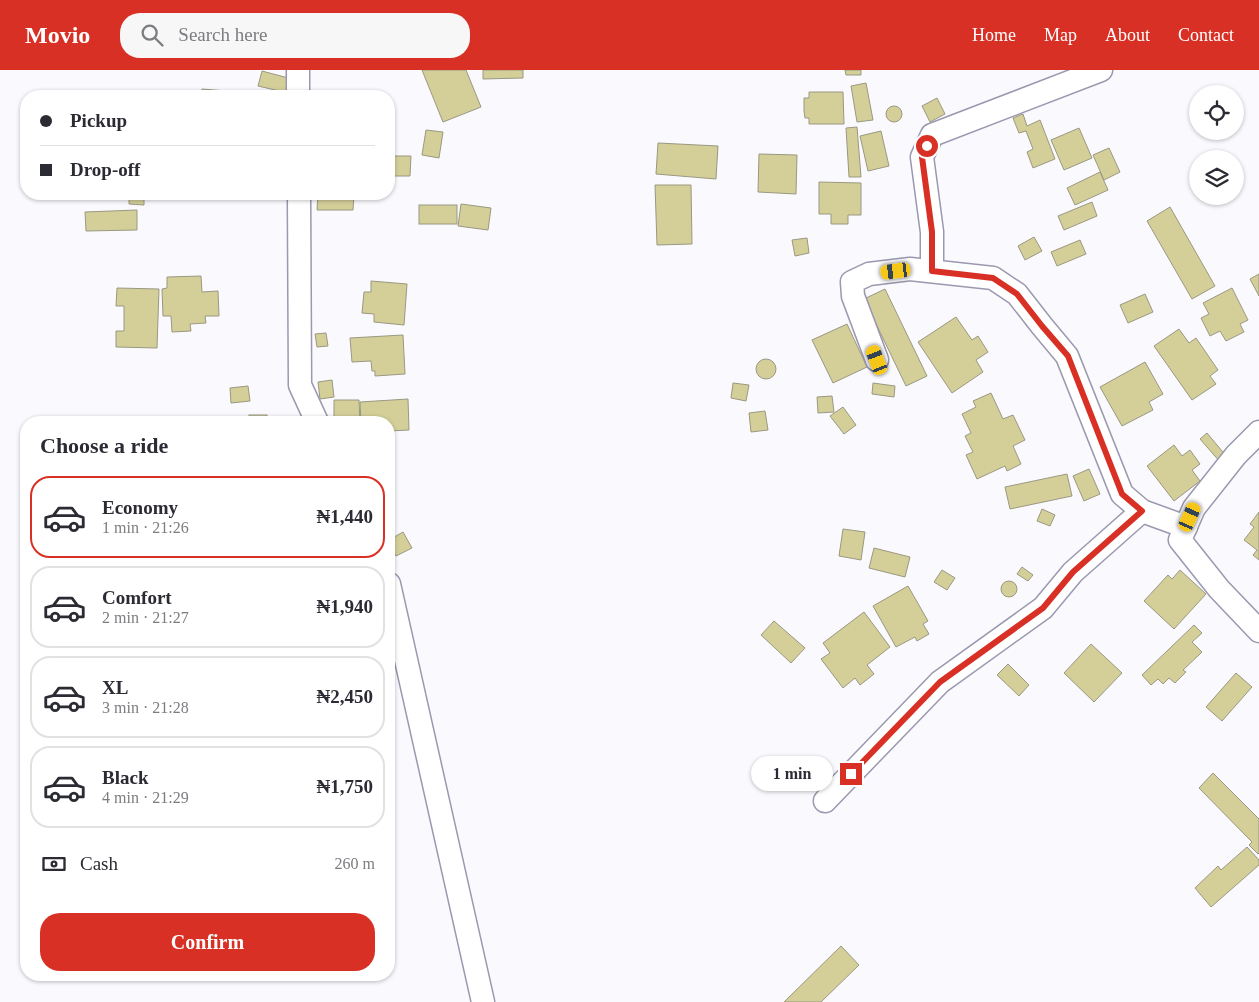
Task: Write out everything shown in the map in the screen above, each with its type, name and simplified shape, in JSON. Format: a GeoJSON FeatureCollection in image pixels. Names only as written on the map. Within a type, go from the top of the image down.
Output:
{"type":"FeatureCollection","features":[{"type":"Feature","properties":{"kind":"street"},"geometry":{"type":"LineString","coordinates":[[298,70],[298,90]]}},
{"type":"Feature","properties":{"kind":"street"},"geometry":{"type":"LineString","coordinates":[[932,271],[932,232],[922,157],[932,135],[1102,70]]}},
{"type":"Feature","properties":{"kind":"street"},"geometry":{"type":"LineString","coordinates":[[299,200],[300,386],[314,416]]}},
{"type":"Feature","properties":{"kind":"street"},"geometry":{"type":"LineString","coordinates":[[877,360],[853,296],[852,282],[868,274],[910,269],[993,278],[1017,294],[1068,356],[1122,494],[1142,511],[1186,527]]}},
{"type":"Feature","properties":{"kind":"street"},"geometry":{"type":"LineString","coordinates":[[1259,432],[1236,455],[1194,508],[1180,540],[1219,588],[1259,631]]}},
{"type":"Feature","properties":{"kind":"street"},"geometry":{"type":"LineString","coordinates":[[825,801],[940,682],[1043,608],[1073,572],[1142,511]]}},
{"type":"Feature","properties":{"kind":"street"},"geometry":{"type":"LineString","coordinates":[[395,611],[483,1002]]}},
{"type":"Feature","properties":{"kind":"building"},"geometry":{"type":"Polygon","coordinates":[[[422,70],[466,70],[481,107],[443,122],[422,70]]]}},
{"type":"Feature","properties":{"kind":"building"},"geometry":{"type":"Polygon","coordinates":[[[483,70],[523,70],[523,78],[483,79],[483,70]]]}},
{"type":"Feature","properties":{"kind":"building"},"geometry":{"type":"Polygon","coordinates":[[[845,70],[861,70],[861,75],[846,75],[845,70]]]}},
{"type":"Feature","properties":{"kind":"building"},"geometry":{"type":"Polygon","coordinates":[[[262,71],[292,79],[289,90],[275,90],[258,86],[262,71]]]}},
{"type":"Feature","properties":{"kind":"building"},"geometry":{"type":"Polygon","coordinates":[[[866,83],[873,120],[857,122],[851,86],[866,83]]]}},
{"type":"Feature","properties":{"kind":"building"},"geometry":{"type":"Polygon","coordinates":[[[809,92],[843,92],[844,124],[809,124],[809,118],[805,118],[804,98],[809,98],[809,92]]]}},
{"type":"Feature","properties":{"kind":"building"},"geometry":{"type":"Polygon","coordinates":[[[937,98],[945,114],[930,122],[922,106],[937,98]]]}},
{"type":"Feature","properties":{"kind":"building"},"geometry":{"type":"Polygon","coordinates":[[[894,106],[900,108],[902,114],[900,120],[894,122],[888,120],[886,114],[888,108],[894,106]]]}},
{"type":"Feature","properties":{"kind":"building"},"geometry":{"type":"Polygon","coordinates":[[[1023,114],[1027,126],[1040,120],[1055,159],[1033,168],[1027,152],[1033,149],[1026,131],[1019,133],[1013,118],[1023,114]]]}},
{"type":"Feature","properties":{"kind":"building"},"geometry":{"type":"Polygon","coordinates":[[[857,127],[861,177],[849,177],[846,128],[857,127]]]}},
{"type":"Feature","properties":{"kind":"building"},"geometry":{"type":"Polygon","coordinates":[[[1079,128],[1092,158],[1064,170],[1051,140],[1079,128]]]}},
{"type":"Feature","properties":{"kind":"building"},"geometry":{"type":"Polygon","coordinates":[[[426,130],[443,132],[439,158],[422,155],[426,130]]]}},
{"type":"Feature","properties":{"kind":"building"},"geometry":{"type":"Polygon","coordinates":[[[881,131],[889,166],[868,171],[860,136],[881,131]]]}},
{"type":"Feature","properties":{"kind":"building"},"geometry":{"type":"Polygon","coordinates":[[[658,143],[718,146],[716,179],[656,174],[658,143]]]}},
{"type":"Feature","properties":{"kind":"building"},"geometry":{"type":"Polygon","coordinates":[[[1109,148],[1120,172],[1104,180],[1093,155],[1109,148]]]}},
{"type":"Feature","properties":{"kind":"building"},"geometry":{"type":"Polygon","coordinates":[[[759,154],[797,155],[796,194],[758,192],[759,154]]]}},
{"type":"Feature","properties":{"kind":"building"},"geometry":{"type":"Polygon","coordinates":[[[395,156],[411,156],[410,176],[395,176],[395,156]]]}},
{"type":"Feature","properties":{"kind":"building"},"geometry":{"type":"Polygon","coordinates":[[[1100,172],[1108,190],[1075,205],[1067,188],[1100,172]]]}},
{"type":"Feature","properties":{"kind":"building"},"geometry":{"type":"Polygon","coordinates":[[[819,182],[861,183],[861,215],[848,215],[848,224],[831,224],[831,214],[819,214],[819,182]]]}},
{"type":"Feature","properties":{"kind":"building"},"geometry":{"type":"Polygon","coordinates":[[[655,185],[691,185],[692,244],[657,245],[655,185]]]}},
{"type":"Feature","properties":{"kind":"building"},"geometry":{"type":"Polygon","coordinates":[[[129,200],[144,200],[144,205],[129,204],[129,200]]]}},
{"type":"Feature","properties":{"kind":"building"},"geometry":{"type":"Polygon","coordinates":[[[318,200],[354,200],[353,210],[317,210],[318,200]]]}},
{"type":"Feature","properties":{"kind":"building"},"geometry":{"type":"Polygon","coordinates":[[[1092,202],[1097,216],[1064,230],[1058,216],[1092,202]]]}},
{"type":"Feature","properties":{"kind":"building"},"geometry":{"type":"Polygon","coordinates":[[[461,204],[491,208],[488,230],[458,226],[461,204]]]}},
{"type":"Feature","properties":{"kind":"building"},"geometry":{"type":"Polygon","coordinates":[[[419,205],[457,205],[457,224],[419,224],[419,205]]]}},
{"type":"Feature","properties":{"kind":"building"},"geometry":{"type":"Polygon","coordinates":[[[1170,207],[1215,286],[1192,299],[1147,221],[1170,207]]]}},
{"type":"Feature","properties":{"kind":"building"},"geometry":{"type":"Polygon","coordinates":[[[137,210],[137,230],[86,231],[85,212],[137,210]]]}},
{"type":"Feature","properties":{"kind":"building"},"geometry":{"type":"Polygon","coordinates":[[[1034,237],[1042,251],[1025,260],[1018,246],[1034,237]]]}},
{"type":"Feature","properties":{"kind":"building"},"geometry":{"type":"Polygon","coordinates":[[[807,238],[809,253],[795,256],[792,240],[807,238]]]}},
{"type":"Feature","properties":{"kind":"building"},"geometry":{"type":"Polygon","coordinates":[[[1080,240],[1086,254],[1057,266],[1051,252],[1080,240]]]}},
{"type":"Feature","properties":{"kind":"building"},"geometry":{"type":"Polygon","coordinates":[[[1259,274],[1259,296],[1250,279],[1259,274]]]}},
{"type":"Feature","properties":{"kind":"building"},"geometry":{"type":"Polygon","coordinates":[[[201,276],[202,292],[218,291],[219,316],[205,316],[206,323],[190,324],[191,331],[172,332],[171,316],[163,316],[162,289],[167,288],[167,277],[201,276]]]}},
{"type":"Feature","properties":{"kind":"building"},"geometry":{"type":"Polygon","coordinates":[[[371,281],[407,284],[404,325],[374,322],[374,314],[362,313],[364,292],[371,292],[371,281]]]}},
{"type":"Feature","properties":{"kind":"building"},"geometry":{"type":"Polygon","coordinates":[[[117,288],[159,289],[157,348],[116,347],[116,331],[124,331],[124,306],[116,306],[117,288]]]}},
{"type":"Feature","properties":{"kind":"building"},"geometry":{"type":"Polygon","coordinates":[[[1232,288],[1248,320],[1240,324],[1244,332],[1226,341],[1220,331],[1210,336],[1201,318],[1209,314],[1203,303],[1232,288]]]}},
{"type":"Feature","properties":{"kind":"building"},"geometry":{"type":"Polygon","coordinates":[[[885,289],[927,376],[906,386],[864,299],[885,289]]]}},
{"type":"Feature","properties":{"kind":"building"},"geometry":{"type":"Polygon","coordinates":[[[1145,294],[1153,312],[1128,323],[1120,305],[1145,294]]]}},
{"type":"Feature","properties":{"kind":"building"},"geometry":{"type":"Polygon","coordinates":[[[956,317],[972,340],[978,336],[988,352],[976,360],[983,372],[952,393],[918,342],[956,317]]]}},
{"type":"Feature","properties":{"kind":"building"},"geometry":{"type":"Polygon","coordinates":[[[847,324],[867,367],[833,383],[812,340],[847,324]]]}},
{"type":"Feature","properties":{"kind":"building"},"geometry":{"type":"Polygon","coordinates":[[[1179,329],[1189,343],[1196,338],[1218,370],[1210,376],[1216,384],[1192,400],[1154,346],[1179,329]]]}},
{"type":"Feature","properties":{"kind":"building"},"geometry":{"type":"Polygon","coordinates":[[[326,333],[328,346],[317,347],[315,334],[326,333]]]}},
{"type":"Feature","properties":{"kind":"building"},"geometry":{"type":"Polygon","coordinates":[[[403,335],[405,374],[375,376],[375,371],[372,371],[371,361],[352,362],[350,338],[403,335]]]}},
{"type":"Feature","properties":{"kind":"building"},"geometry":{"type":"Polygon","coordinates":[[[766,359],[773,362],[776,369],[773,376],[766,379],[759,376],[756,369],[759,362],[766,359]]]}},
{"type":"Feature","properties":{"kind":"building"},"geometry":{"type":"Polygon","coordinates":[[[1145,362],[1163,394],[1149,402],[1153,410],[1122,426],[1100,387],[1145,362]]]}},
{"type":"Feature","properties":{"kind":"building"},"geometry":{"type":"Polygon","coordinates":[[[332,380],[334,397],[320,399],[318,382],[332,380]]]}},
{"type":"Feature","properties":{"kind":"building"},"geometry":{"type":"Polygon","coordinates":[[[733,383],[749,385],[746,401],[731,398],[733,383]]]}},
{"type":"Feature","properties":{"kind":"building"},"geometry":{"type":"Polygon","coordinates":[[[873,383],[895,386],[894,397],[872,394],[873,383]]]}},
{"type":"Feature","properties":{"kind":"building"},"geometry":{"type":"Polygon","coordinates":[[[248,386],[250,401],[231,403],[230,388],[248,386]]]}},
{"type":"Feature","properties":{"kind":"building"},"geometry":{"type":"Polygon","coordinates":[[[991,393],[1003,419],[1013,415],[1025,440],[1013,446],[1021,464],[1007,471],[1005,466],[977,479],[966,455],[973,452],[965,436],[971,433],[962,414],[976,407],[973,401],[991,393]]]}},
{"type":"Feature","properties":{"kind":"building"},"geometry":{"type":"Polygon","coordinates":[[[832,396],[834,412],[818,413],[817,397],[832,396]]]}},
{"type":"Feature","properties":{"kind":"building"},"geometry":{"type":"Polygon","coordinates":[[[408,399],[409,430],[395,431],[395,416],[361,416],[360,402],[408,399]]]}},
{"type":"Feature","properties":{"kind":"building"},"geometry":{"type":"Polygon","coordinates":[[[334,400],[359,400],[360,416],[334,416],[334,400]]]}},
{"type":"Feature","properties":{"kind":"building"},"geometry":{"type":"Polygon","coordinates":[[[843,407],[856,425],[844,434],[830,416],[843,407]]]}},
{"type":"Feature","properties":{"kind":"building"},"geometry":{"type":"Polygon","coordinates":[[[765,411],[768,430],[751,432],[749,413],[765,411]]]}},
{"type":"Feature","properties":{"kind":"building"},"geometry":{"type":"Polygon","coordinates":[[[249,415],[267,415],[267,416],[249,415]]]}},
{"type":"Feature","properties":{"kind":"building"},"geometry":{"type":"Polygon","coordinates":[[[1207,433],[1227,457],[1221,463],[1200,439],[1207,433]]]}},
{"type":"Feature","properties":{"kind":"building"},"geometry":{"type":"Polygon","coordinates":[[[1174,445],[1182,456],[1190,450],[1200,464],[1192,470],[1200,481],[1174,501],[1147,466],[1174,445]]]}},
{"type":"Feature","properties":{"kind":"building"},"geometry":{"type":"Polygon","coordinates":[[[1089,469],[1100,494],[1084,501],[1073,476],[1089,469]]]}},
{"type":"Feature","properties":{"kind":"building"},"geometry":{"type":"Polygon","coordinates":[[[1067,474],[1072,496],[1010,509],[1005,487],[1067,474]]]}},
{"type":"Feature","properties":{"kind":"building"},"geometry":{"type":"Polygon","coordinates":[[[1042,509],[1055,515],[1050,526],[1037,521],[1042,509]]]}},
{"type":"Feature","properties":{"kind":"building"},"geometry":{"type":"Polygon","coordinates":[[[1259,512],[1259,560],[1253,555],[1257,550],[1244,540],[1254,527],[1250,524],[1259,512]]]}},
{"type":"Feature","properties":{"kind":"building"},"geometry":{"type":"Polygon","coordinates":[[[843,529],[865,532],[861,560],[839,556],[843,529]]]}},
{"type":"Feature","properties":{"kind":"building"},"geometry":{"type":"Polygon","coordinates":[[[403,532],[412,548],[396,556],[395,537],[403,532]]]}},
{"type":"Feature","properties":{"kind":"building"},"geometry":{"type":"Polygon","coordinates":[[[874,548],[910,557],[905,577],[869,568],[874,548]]]}},
{"type":"Feature","properties":{"kind":"building"},"geometry":{"type":"Polygon","coordinates":[[[1022,567],[1033,575],[1028,581],[1017,574],[1022,567]]]}},
{"type":"Feature","properties":{"kind":"building"},"geometry":{"type":"Polygon","coordinates":[[[942,570],[955,578],[947,590],[934,582],[942,570]]]}},
{"type":"Feature","properties":{"kind":"building"},"geometry":{"type":"Polygon","coordinates":[[[1180,570],[1206,594],[1174,629],[1144,601],[1168,575],[1172,579],[1180,570]]]}},
{"type":"Feature","properties":{"kind":"building"},"geometry":{"type":"Polygon","coordinates":[[[1006,581],[1012,581],[1017,586],[1015,595],[1006,597],[1001,592],[1001,586],[1006,581]]]}},
{"type":"Feature","properties":{"kind":"building"},"geometry":{"type":"Polygon","coordinates":[[[908,586],[928,621],[923,624],[929,634],[917,641],[915,637],[896,647],[873,606],[908,586]]]}},
{"type":"Feature","properties":{"kind":"building"},"geometry":{"type":"Polygon","coordinates":[[[864,612],[890,647],[867,665],[874,674],[860,685],[855,678],[843,688],[821,659],[830,653],[823,643],[864,612]]]}},
{"type":"Feature","properties":{"kind":"building"},"geometry":{"type":"Polygon","coordinates":[[[774,621],[805,648],[791,663],[761,635],[774,621]]]}},
{"type":"Feature","properties":{"kind":"building"},"geometry":{"type":"Polygon","coordinates":[[[1194,625],[1202,633],[1192,642],[1202,652],[1183,670],[1186,672],[1175,683],[1169,678],[1163,684],[1158,679],[1151,685],[1142,675],[1194,625]]]}},
{"type":"Feature","properties":{"kind":"building"},"geometry":{"type":"Polygon","coordinates":[[[1091,644],[1122,673],[1094,702],[1064,673],[1091,644]]]}},
{"type":"Feature","properties":{"kind":"building"},"geometry":{"type":"Polygon","coordinates":[[[1008,664],[1029,685],[1019,696],[997,675],[1008,664]]]}},
{"type":"Feature","properties":{"kind":"building"},"geometry":{"type":"Polygon","coordinates":[[[1236,673],[1252,687],[1222,721],[1206,707],[1236,673]]]}},
{"type":"Feature","properties":{"kind":"building"},"geometry":{"type":"Polygon","coordinates":[[[1213,773],[1259,819],[1258,854],[1249,845],[1252,842],[1199,788],[1213,773]]]}},
{"type":"Feature","properties":{"kind":"building"},"geometry":{"type":"Polygon","coordinates":[[[1247,847],[1259,860],[1259,865],[1211,907],[1195,888],[1218,866],[1221,870],[1247,847]]]}},
{"type":"Feature","properties":{"kind":"building"},"geometry":{"type":"Polygon","coordinates":[[[841,946],[859,965],[821,1002],[784,1002],[841,946]]]}},
{"type":"Feature","properties":{"kind":"route"},"geometry":{"type":"LineString","coordinates":[[851,774],[940,682],[1043,608],[1073,572],[1142,511],[1122,494],[1068,356],[1017,294],[993,278],[932,271],[932,232],[922,157],[927,146]]}}]}
